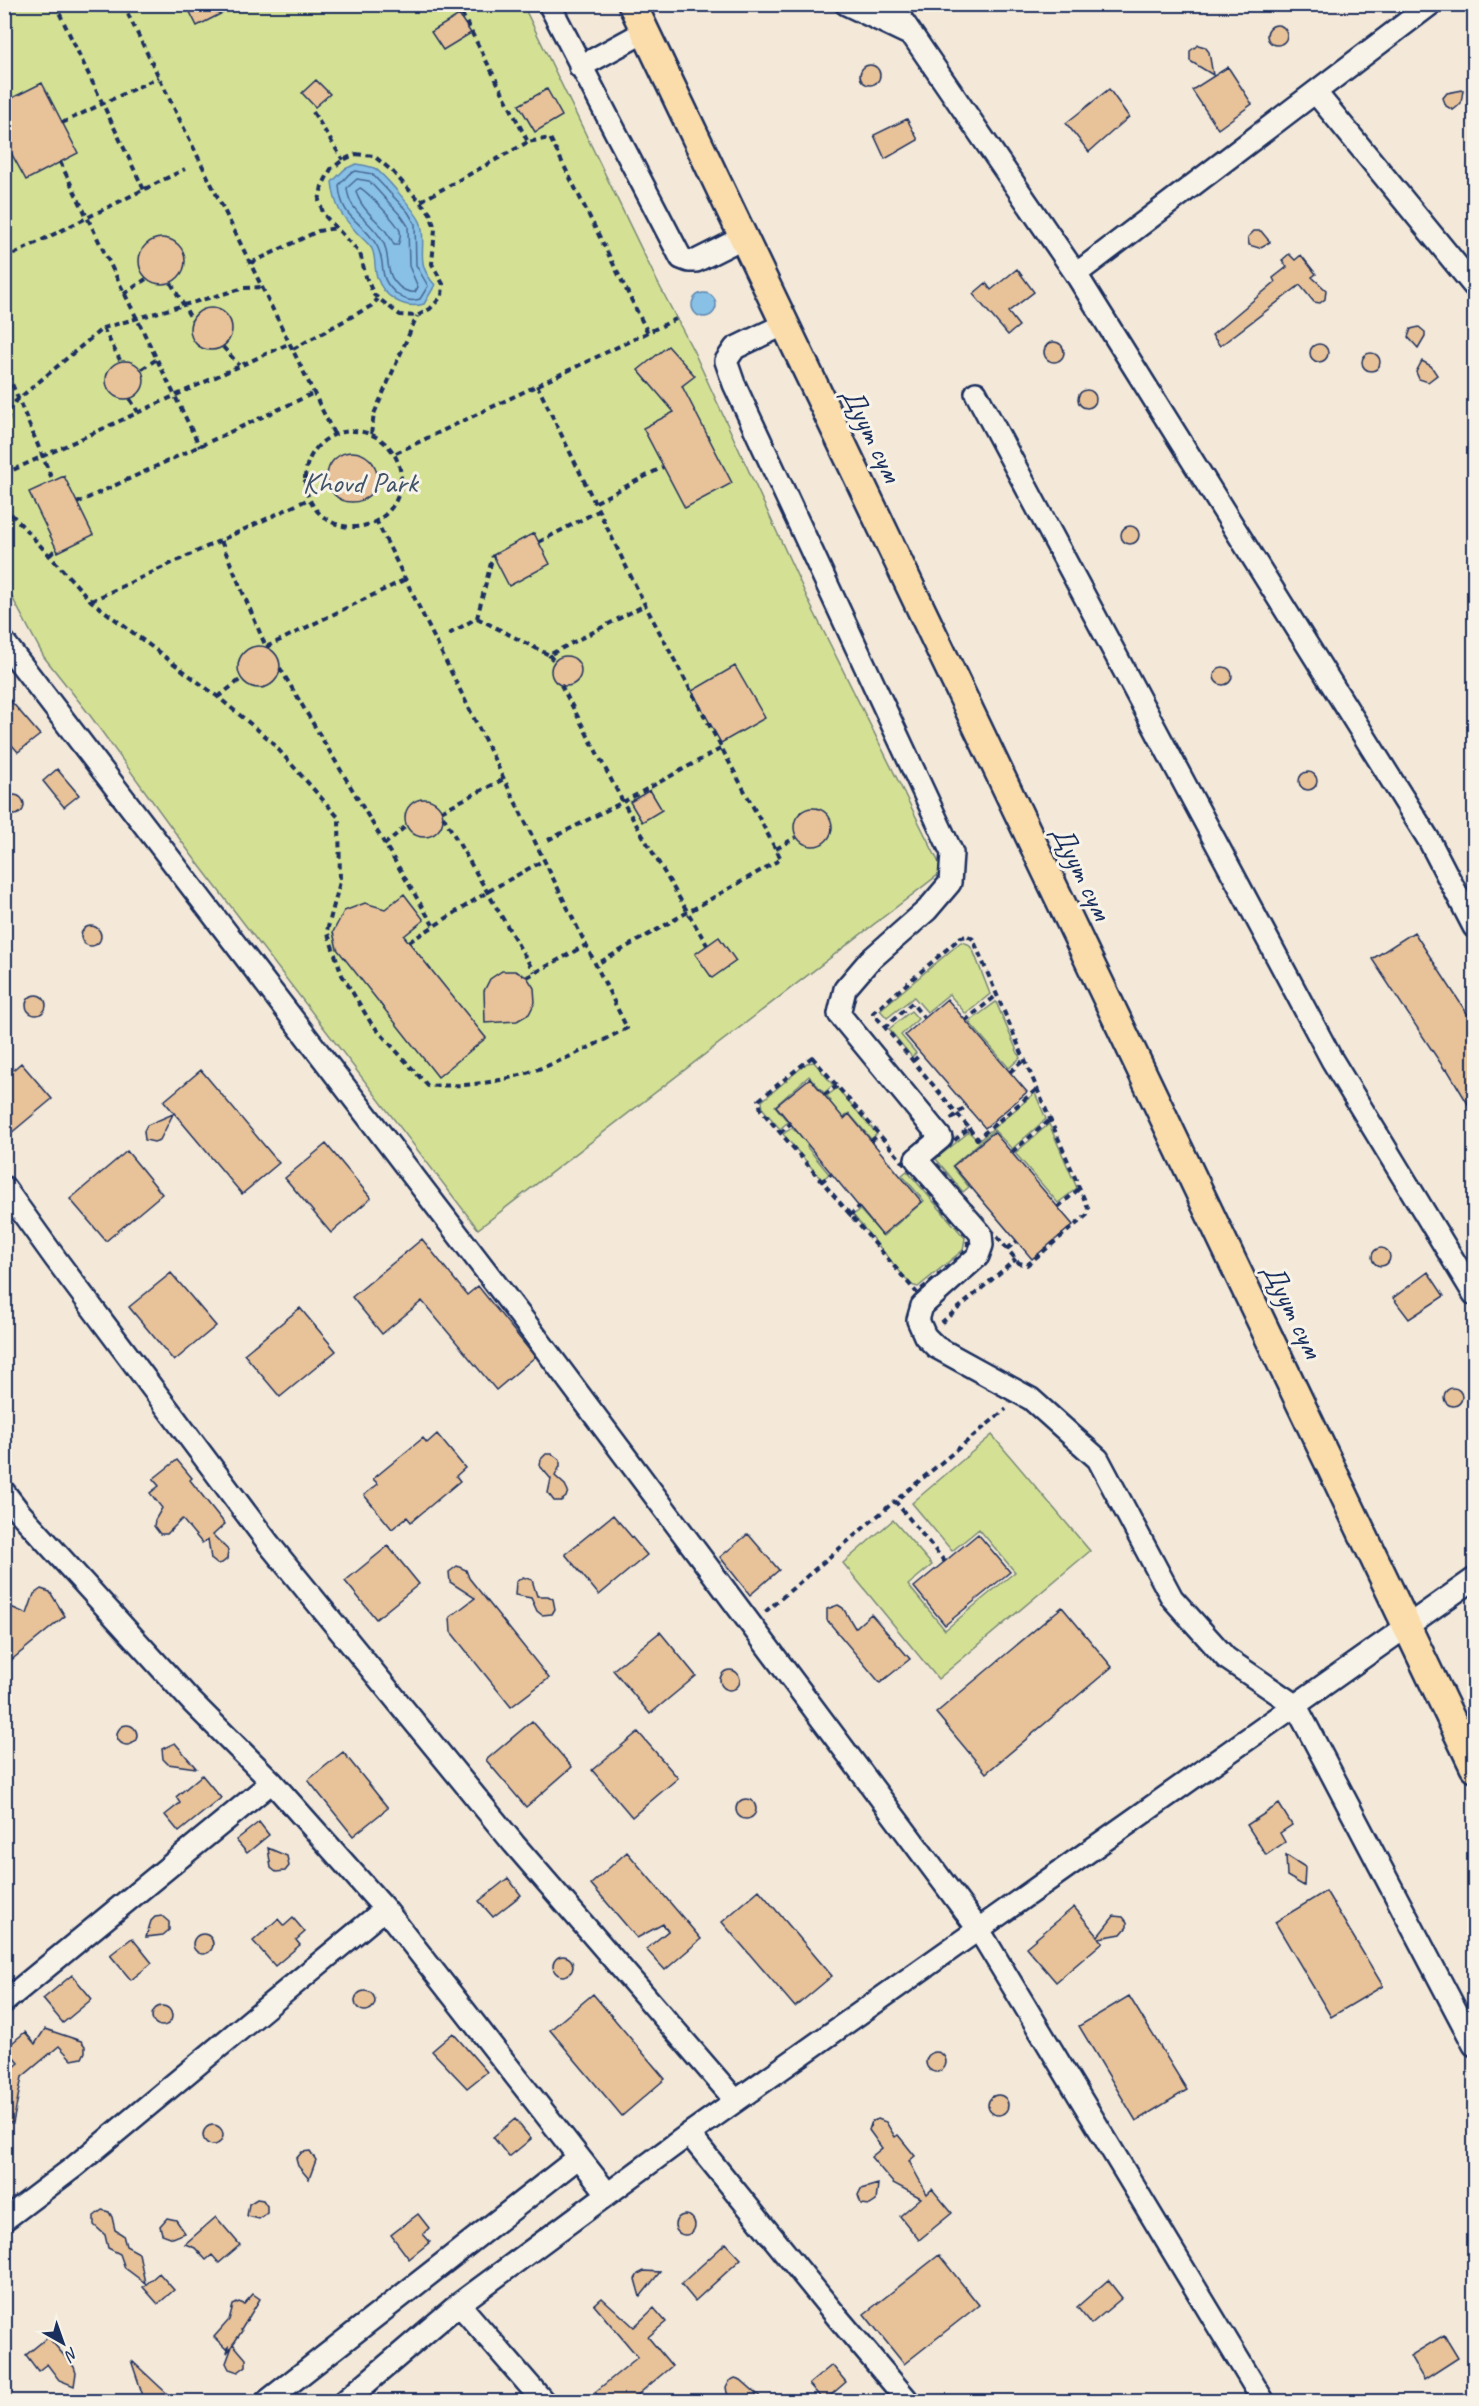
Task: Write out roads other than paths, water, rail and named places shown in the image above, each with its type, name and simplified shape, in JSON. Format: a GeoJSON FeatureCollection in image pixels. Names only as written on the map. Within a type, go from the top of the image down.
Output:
{"type":"FeatureCollection","features":[{"type":"Feature","properties":{"kind":"main road","name":"Дуут сум"},"geometry":{"type":"LineString","coordinates":[[632,4],[783,325],[1474,1767]]}},
{"type":"Feature","properties":{"kind":"street"},"geometry":{"type":"LineString","coordinates":[[549,4],[681,258],[696,261],[742,238]]}},
{"type":"Feature","properties":{"kind":"street"},"geometry":{"type":"LineString","coordinates":[[846,4],[912,36]]}},
{"type":"Feature","properties":{"kind":"street"},"geometry":{"type":"LineString","coordinates":[[891,4],[1076,274],[1429,840],[1474,927]]}},
{"type":"Feature","properties":{"kind":"street"},"geometry":{"type":"LineString","coordinates":[[1076,274],[1431,4]]}},
{"type":"Feature","properties":{"kind":"street"},"geometry":{"type":"LineString","coordinates":[[580,67],[644,32]]}},
{"type":"Feature","properties":{"kind":"street"},"geometry":{"type":"LineString","coordinates":[[1316,93],[1474,286]]}},
{"type":"Feature","properties":{"kind":"street"},"geometry":{"type":"LineString","coordinates":[[783,325],[735,348],[726,361],[734,384],[952,853],[950,883],[927,910],[869,961],[845,989],[839,1014],[941,1138],[916,1159],[981,1234],[982,1245],[978,1256],[922,1306],[918,1320],[925,1336],[936,1347],[1031,1399],[1098,1459],[1172,1598],[1226,1658],[1296,1706],[1474,2045]]}},
{"type":"Feature","properties":{"kind":"street"},"geometry":{"type":"LineString","coordinates":[[976,393],[1332,1060],[1474,1294]]}},
{"type":"Feature","properties":{"kind":"street"},"geometry":{"type":"LineString","coordinates":[[4,642],[532,1331],[979,1930],[1264,2402]]}},
{"type":"Feature","properties":{"kind":"street"},"geometry":{"type":"LineString","coordinates":[[4,1187],[269,1545],[514,1845],[736,2101]]}},
{"type":"Feature","properties":{"kind":"street"},"geometry":{"type":"LineString","coordinates":[[4,1492],[12,1519],[272,1782],[385,1909],[608,2193]]}},
{"type":"Feature","properties":{"kind":"street"},"geometry":{"type":"LineString","coordinates":[[344,2402],[459,2304],[689,2134],[1474,1579]]}},
{"type":"Feature","properties":{"kind":"street"},"geometry":{"type":"LineString","coordinates":[[4,2002],[272,1782]]}},
{"type":"Feature","properties":{"kind":"street"},"geometry":{"type":"LineString","coordinates":[[4,2220],[74,2167],[385,1909]]}},
{"type":"Feature","properties":{"kind":"street"},"geometry":{"type":"LineString","coordinates":[[689,2134],[909,2402]]}},
{"type":"Feature","properties":{"kind":"street"},"geometry":{"type":"LineString","coordinates":[[266,2402],[579,2157]]}},
{"type":"Feature","properties":{"kind":"street"},"geometry":{"type":"LineString","coordinates":[[459,2304],[544,2402]]}},
{"type":"Feature","properties":{"kind":"water"},"geometry":{"type":"Polygon","coordinates":[[[356,164],[372,167],[378,171],[419,219],[423,262],[435,285],[424,304],[409,305],[389,296],[377,277],[372,249],[337,206],[332,182],[345,169],[356,164]]]}},
{"type":"Feature","properties":{"kind":"water"},"geometry":{"type":"Polygon","coordinates":[[[704,293],[709,294],[715,300],[715,310],[709,316],[704,317],[699,316],[693,310],[692,305],[693,300],[699,294],[704,293]]]}},
{"type":"Feature","properties":{"kind":"park label","name":"Khovd Park"},"geometry":{"type":"Point","coordinates":[360,482]}}]}
